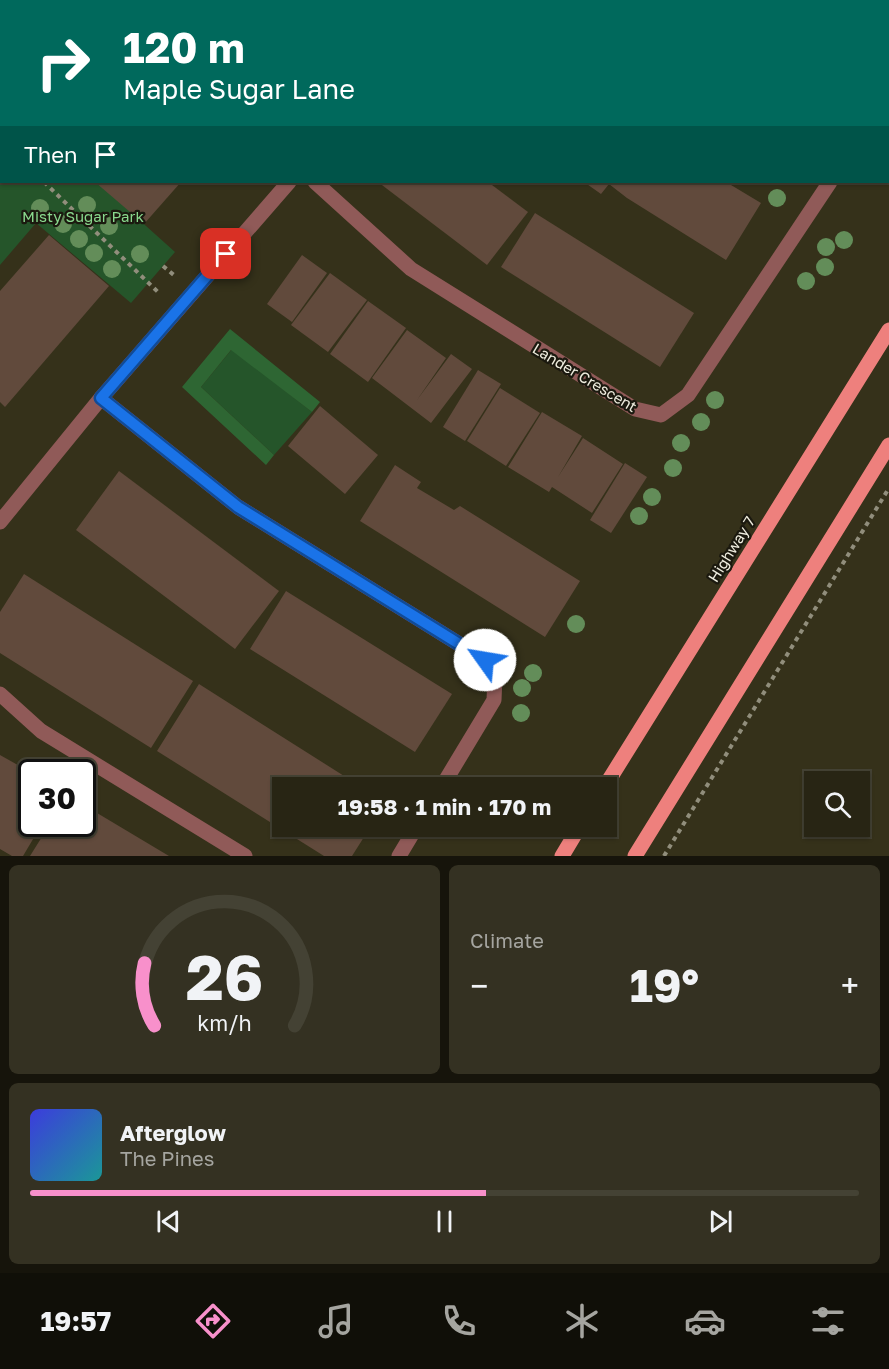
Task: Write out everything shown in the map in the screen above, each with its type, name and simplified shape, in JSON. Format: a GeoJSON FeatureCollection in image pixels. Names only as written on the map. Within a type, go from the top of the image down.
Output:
{"type":"FeatureCollection","features":[{"type":"Feature","properties":{"kind":"main road","name":"Highway 7"},"geometry":{"type":"LineString","coordinates":[[611,777],[889,330]]}},
{"type":"Feature","properties":{"kind":"main road"},"geometry":{"type":"LineString","coordinates":[[635,856],[889,445]]}},
{"type":"Feature","properties":{"kind":"main road"},"geometry":{"type":"LineString","coordinates":[[562,856],[573,837]]}},
{"type":"Feature","properties":{"kind":"street"},"geometry":{"type":"LineString","coordinates":[[0,522],[101,398],[288,183]]}},
{"type":"Feature","properties":{"kind":"street","name":"Lander Crescent"},"geometry":{"type":"LineString","coordinates":[[316,183],[411,270],[635,409],[661,415],[688,395],[826,183]]}},
{"type":"Feature","properties":{"kind":"street"},"geometry":{"type":"LineString","coordinates":[[101,398],[238,507],[485,660],[495,677],[494,700],[448,777]]}},
{"type":"Feature","properties":{"kind":"street"},"geometry":{"type":"LineString","coordinates":[[0,694],[41,731],[245,856]]}},
{"type":"Feature","properties":{"kind":"street"},"geometry":{"type":"LineString","coordinates":[[399,856],[410,837]]}},
{"type":"Feature","properties":{"kind":"path"},"geometry":{"type":"LineString","coordinates":[[45,183],[160,294]]}},
{"type":"Feature","properties":{"kind":"path"},"geometry":{"type":"LineString","coordinates":[[163,266],[175,276]]}},
{"type":"Feature","properties":{"kind":"path"},"geometry":{"type":"LineString","coordinates":[[664,856],[889,488]]}},
{"type":"Feature","properties":{"kind":"green space","name":"Misty Sugar Park"},"geometry":{"type":"Polygon","coordinates":[[[0,183],[98,183],[175,252],[131,303],[36,223],[0,265],[0,183]]]}},
{"type":"Feature","properties":{"kind":"green space"},"geometry":{"type":"Polygon","coordinates":[[[230,329],[320,402],[312,412],[231,350],[201,387],[274,455],[266,465],[182,387],[230,329]]]}},
{"type":"Feature","properties":{"kind":"green space"},"geometry":{"type":"Polygon","coordinates":[[[232,349],[312,412],[274,455],[201,387],[232,349]]]}},
{"type":"Feature","properties":{"kind":"building"},"geometry":{"type":"Polygon","coordinates":[[[96,183],[180,183],[144,224],[96,183]]]}},
{"type":"Feature","properties":{"kind":"building"},"geometry":{"type":"Polygon","coordinates":[[[379,183],[489,183],[528,212],[487,265],[379,183]]]}},
{"type":"Feature","properties":{"kind":"building"},"geometry":{"type":"Polygon","coordinates":[[[585,183],[728,183],[761,203],[726,260],[627,198],[609,184],[601,194],[585,183]]]}},
{"type":"Feature","properties":{"kind":"building"},"geometry":{"type":"Polygon","coordinates":[[[535,213],[694,313],[660,367],[501,267],[535,213]]]}},
{"type":"Feature","properties":{"kind":"building"},"geometry":{"type":"Polygon","coordinates":[[[49,235],[109,286],[5,407],[0,402],[0,291],[49,235]]]}},
{"type":"Feature","properties":{"kind":"building"},"geometry":{"type":"Polygon","coordinates":[[[302,255],[327,273],[292,322],[267,304],[302,255]]]}},
{"type":"Feature","properties":{"kind":"building"},"geometry":{"type":"Polygon","coordinates":[[[330,273],[367,300],[328,352],[291,325],[330,273]]]}},
{"type":"Feature","properties":{"kind":"building"},"geometry":{"type":"Polygon","coordinates":[[[368,301],[406,328],[368,382],[330,354],[368,301]]]}},
{"type":"Feature","properties":{"kind":"building"},"geometry":{"type":"Polygon","coordinates":[[[407,330],[446,358],[417,400],[451,354],[472,369],[431,423],[372,378],[407,330]]]}},
{"type":"Feature","properties":{"kind":"building"},"geometry":{"type":"Polygon","coordinates":[[[478,370],[501,384],[465,441],[443,427],[478,370]]]}},
{"type":"Feature","properties":{"kind":"building"},"geometry":{"type":"Polygon","coordinates":[[[500,388],[540,413],[506,466],[467,441],[500,388]]]}},
{"type":"Feature","properties":{"kind":"building"},"geometry":{"type":"Polygon","coordinates":[[[320,406],[378,455],[345,494],[288,446],[320,406]]]}},
{"type":"Feature","properties":{"kind":"building"},"geometry":{"type":"Polygon","coordinates":[[[542,412],[582,436],[558,477],[583,438],[623,464],[592,513],[552,487],[549,492],[508,467],[542,412]]]}},
{"type":"Feature","properties":{"kind":"building"},"geometry":{"type":"Polygon","coordinates":[[[625,463],[647,477],[611,533],[590,520],[625,463]]]}},
{"type":"Feature","properties":{"kind":"building"},"geometry":{"type":"Polygon","coordinates":[[[395,465],[421,482],[417,488],[454,510],[460,506],[580,581],[545,637],[360,521],[395,465]]]}},
{"type":"Feature","properties":{"kind":"building"},"geometry":{"type":"Polygon","coordinates":[[[119,471],[279,591],[235,649],[76,530],[119,471]]]}},
{"type":"Feature","properties":{"kind":"building"},"geometry":{"type":"Polygon","coordinates":[[[24,574],[193,681],[151,748],[0,653],[0,612],[24,574]]]}},
{"type":"Feature","properties":{"kind":"building"},"geometry":{"type":"Polygon","coordinates":[[[286,591],[452,694],[415,752],[250,649],[286,591]]]}},
{"type":"Feature","properties":{"kind":"building"},"geometry":{"type":"Polygon","coordinates":[[[199,684],[346,777],[272,777],[272,823],[157,751],[199,684]]]}},
{"type":"Feature","properties":{"kind":"building"},"geometry":{"type":"Polygon","coordinates":[[[0,755],[18,765],[18,837],[34,837],[23,856],[12,856],[0,849],[0,755]]]}},
{"type":"Feature","properties":{"kind":"building"},"geometry":{"type":"Polygon","coordinates":[[[96,812],[169,856],[30,856],[42,837],[96,837],[96,812]]]}},
{"type":"Feature","properties":{"kind":"building"},"geometry":{"type":"Polygon","coordinates":[[[294,837],[364,837],[352,856],[324,856],[294,837]]]}},
{"type":"Feature","properties":{"kind":"route"},"geometry":{"type":"LineString","coordinates":[[226,254],[101,398],[238,507],[485,660]]}}]}
